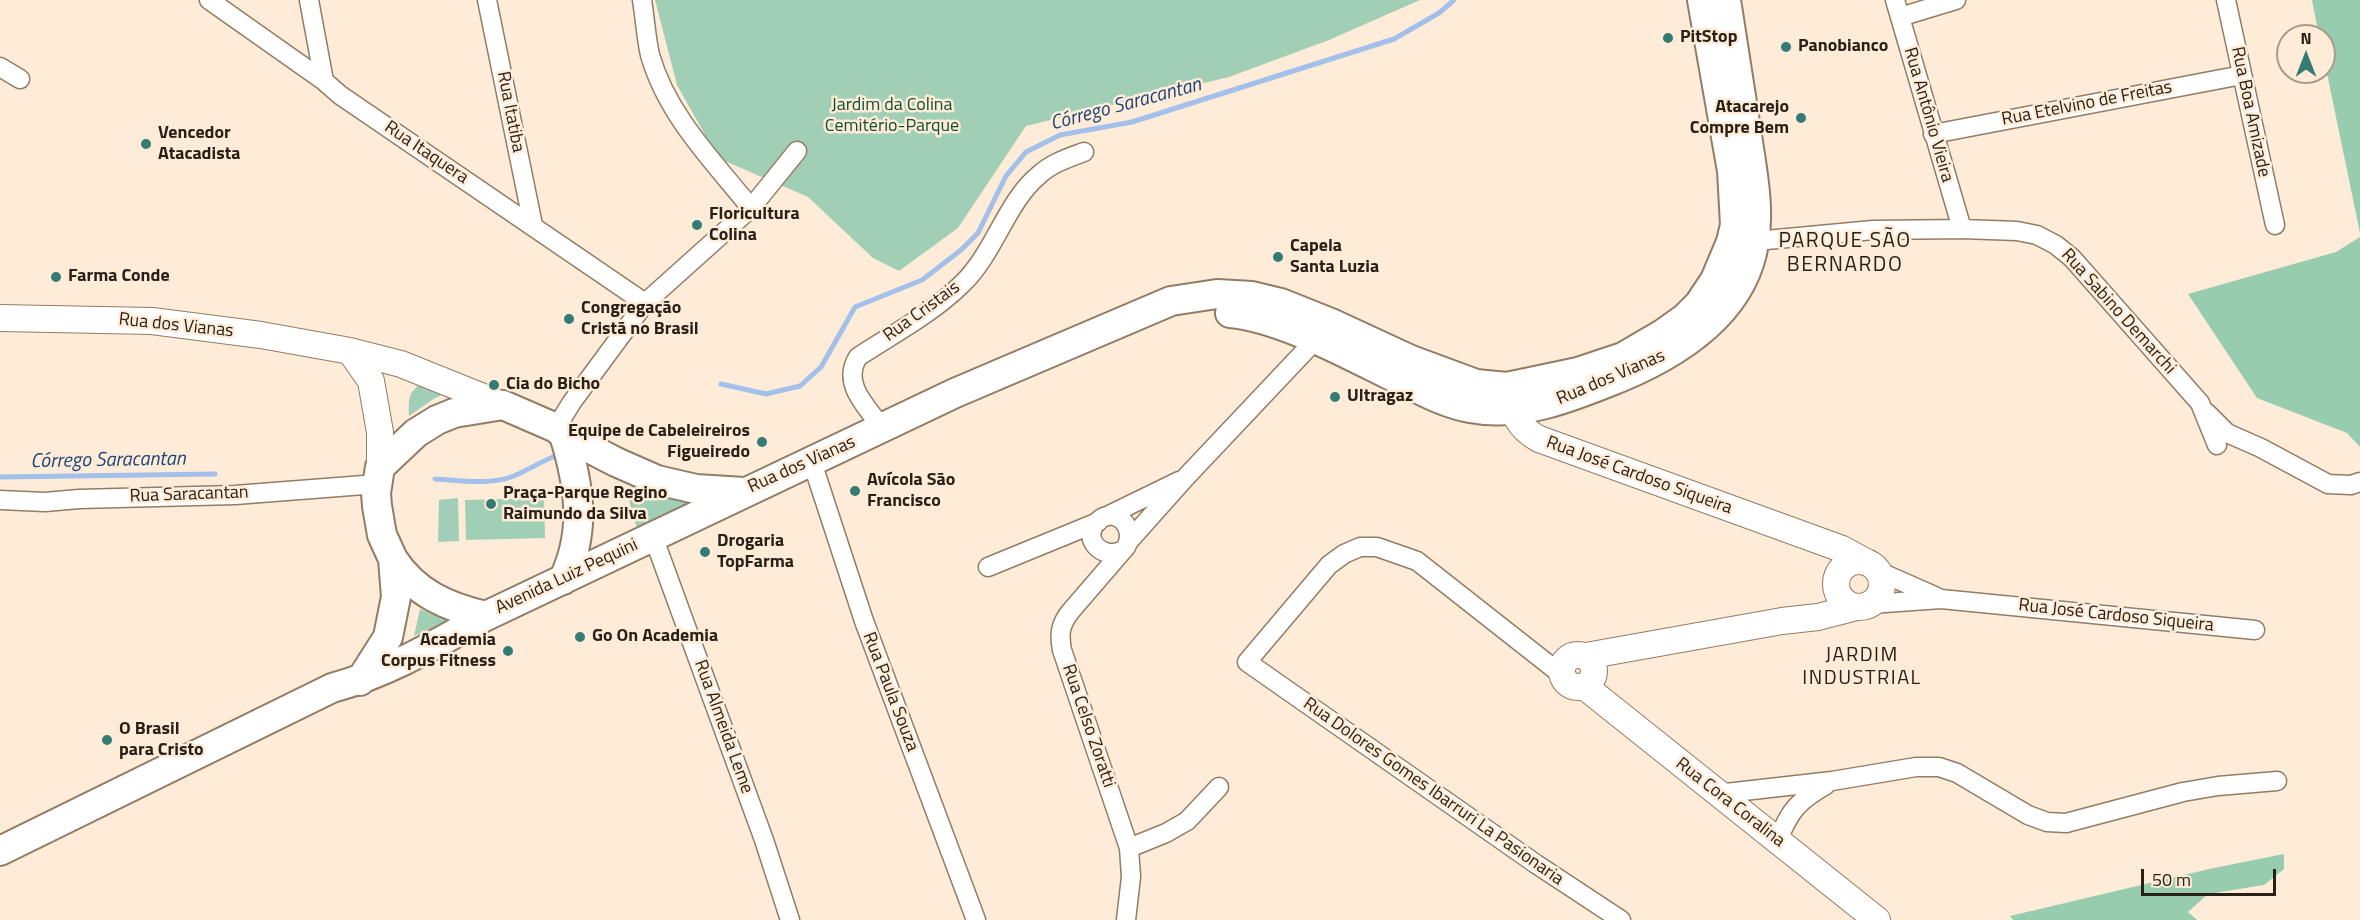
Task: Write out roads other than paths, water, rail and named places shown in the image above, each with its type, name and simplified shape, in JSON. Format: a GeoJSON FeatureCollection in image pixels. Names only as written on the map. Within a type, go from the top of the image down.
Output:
{"type":"FeatureCollection","features":[{"type":"Feature","properties":{"kind":"main road","name":"Rua dos Vianas"},"geometry":{"type":"LineString","coordinates":[[1702,0],[1732,171],[1736,225],[1743,242]]}},
{"type":"Feature","properties":{"kind":"main road","name":"Rua dos Vianas"},"geometry":{"type":"LineString","coordinates":[[503,405],[657,480],[696,489],[746,492],[955,393],[1147,311],[1174,314],[1220,312],[1245,314],[1323,332],[1425,392],[1471,408],[1510,399],[1545,405],[1577,395],[1648,366],[1692,340],[1725,308],[1742,281],[1743,242],[1755,191],[1726,0]]}},
{"type":"Feature","properties":{"kind":"main road"},"geometry":{"type":"LineString","coordinates":[[486,616],[447,605],[426,594],[407,579],[393,559],[382,535],[377,506],[379,475],[416,433],[436,420],[454,413],[503,405]]}},
{"type":"Feature","properties":{"kind":"main road"},"geometry":{"type":"LineString","coordinates":[[560,432],[577,477],[579,505],[572,564],[563,580]]}},
{"type":"Feature","properties":{"kind":"main road","name":"Avenida Luiz Pequini"},"geometry":{"type":"LineString","coordinates":[[0,851],[322,693],[360,681],[411,658],[486,616],[746,492]]}},
{"type":"Feature","properties":{"kind":"main road"},"geometry":{"type":"LineString","coordinates":[[360,681],[388,637],[396,597],[393,559]]}},
{"type":"Feature","properties":{"kind":"street","name":"Rua Itaquera"},"geometry":{"type":"LineString","coordinates":[[209,0],[324,81],[340,95],[645,303]]}},
{"type":"Feature","properties":{"kind":"street"},"geometry":{"type":"LineString","coordinates":[[309,0],[324,81]]}},
{"type":"Feature","properties":{"kind":"street","name":"Rua Itatiba"},"geometry":{"type":"LineString","coordinates":[[488,0],[532,225]]}},
{"type":"Feature","properties":{"kind":"street"},"geometry":{"type":"LineString","coordinates":[[642,0],[650,54],[660,81],[683,125],[751,208]]}},
{"type":"Feature","properties":{"kind":"street"},"geometry":{"type":"LineString","coordinates":[[1897,8],[1956,0]]}},
{"type":"Feature","properties":{"kind":"street","name":"Rua Boa Amizade"},"geometry":{"type":"LineString","coordinates":[[2226,0],[2275,225]]}},
{"type":"Feature","properties":{"kind":"street","name":"Rua Antônio Vieira"},"geometry":{"type":"LineString","coordinates":[[1897,8],[1962,229]]}},
{"type":"Feature","properties":{"kind":"street"},"geometry":{"type":"LineString","coordinates":[[0,67],[20,79]]}},
{"type":"Feature","properties":{"kind":"street","name":"Rua Etelvino de Freitas"},"geometry":{"type":"LineString","coordinates":[[1933,134],[2242,75]]}},
{"type":"Feature","properties":{"kind":"street"},"geometry":{"type":"LineString","coordinates":[[560,432],[572,402],[645,303],[751,208],[796,151]]}},
{"type":"Feature","properties":{"kind":"street","name":"Rua Cristais"},"geometry":{"type":"LineString","coordinates":[[883,429],[854,388],[851,376],[852,366],[858,357],[938,304],[964,283],[983,260],[1023,193],[1038,176],[1054,163],[1084,152]]}},
{"type":"Feature","properties":{"kind":"street","name":"Rua Sabino Demarchi"},"geometry":{"type":"LineString","coordinates":[[1743,242],[1873,230],[1962,229],[2017,231],[2037,235],[2056,245],[2072,258],[2201,407],[2217,445]]}},
{"type":"Feature","properties":{"kind":"street","name":"Rua dos Vianas"},"geometry":{"type":"LineString","coordinates":[[0,318],[152,321],[350,351],[420,371],[503,405]]}},
{"type":"Feature","properties":{"kind":"street","name":"Rua Celso Zoratti"},"geometry":{"type":"LineString","coordinates":[[1126,920],[1131,877],[1129,848],[1062,650],[1059,636],[1062,623],[1125,546],[1186,477],[1323,332]]}},
{"type":"Feature","properties":{"kind":"street"},"geometry":{"type":"LineString","coordinates":[[350,351],[371,381],[380,432],[379,475]]}},
{"type":"Feature","properties":{"kind":"street","name":"Rua José Cardoso Siqueira"},"geometry":{"type":"LineString","coordinates":[[1510,399],[1520,427],[1539,439],[1799,536],[1842,549],[1872,567],[1941,599]]}},
{"type":"Feature","properties":{"kind":"street"},"geometry":{"type":"LineString","coordinates":[[2201,407],[2227,433],[2261,448],[2328,484],[2351,485],[2360,482]]}},
{"type":"Feature","properties":{"kind":"street","name":"Rua Paula Souza"},"geometry":{"type":"LineString","coordinates":[[812,462],[864,621],[976,920]]}},
{"type":"Feature","properties":{"kind":"street","name":"Rua Saracantan"},"geometry":{"type":"LineString","coordinates":[[0,500],[45,502],[235,495],[379,475]]}},
{"type":"Feature","properties":{"kind":"street"},"geometry":{"type":"LineString","coordinates":[[988,567],[1101,519],[1186,477]]}},
{"type":"Feature","properties":{"kind":"street"},"geometry":{"type":"LineString","coordinates":[[1117,517],[1122,520],[1129,529],[1125,546],[1109,554],[1103,553],[1094,545],[1092,532],[1101,519],[1117,517]]}},
{"type":"Feature","properties":{"kind":"street","name":"Rua Almeida Leme"},"geometry":{"type":"LineString","coordinates":[[653,536],[790,920]]}},
{"type":"Feature","properties":{"kind":"street","name":"Rua José Cardoso Siqueira"},"geometry":{"type":"LineString","coordinates":[[1799,536],[1838,578]]}},
{"type":"Feature","properties":{"kind":"street","name":"Rua Cora Coralina"},"geometry":{"type":"LineString","coordinates":[[1247,662],[1329,565],[1344,554],[1360,547],[1377,547],[1418,561],[1778,840],[1877,920]]}},
{"type":"Feature","properties":{"kind":"street"},"geometry":{"type":"LineString","coordinates":[[1573,681],[1592,680],[1595,670],[1586,656],[1782,621],[1818,617],[1864,606],[1880,592],[1881,578],[1872,567],[1851,563],[1813,606],[1782,621]]}},
{"type":"Feature","properties":{"kind":"street"},"geometry":{"type":"LineString","coordinates":[[1838,578],[1840,598],[1844,602],[1864,606]]}},
{"type":"Feature","properties":{"kind":"street","name":"Rua José Cardoso Siqueira"},"geometry":{"type":"LineString","coordinates":[[1864,606],[1941,599],[2255,630]]}},
{"type":"Feature","properties":{"kind":"street","name":"Rua Dolores Gomes Ibarruri La Pasionaria"},"geometry":{"type":"LineString","coordinates":[[1247,662],[1536,864],[1621,920]]}},
{"type":"Feature","properties":{"kind":"street"},"geometry":{"type":"LineString","coordinates":[[1717,794],[1832,781],[1916,767],[1939,767],[1957,773],[2028,815],[2047,822],[2066,823],[2183,792],[2218,786],[2277,781]]}},
{"type":"Feature","properties":{"kind":"street"},"geometry":{"type":"LineString","coordinates":[[1778,840],[1794,807],[1832,781]]}},
{"type":"Feature","properties":{"kind":"street"},"geometry":{"type":"LineString","coordinates":[[1129,848],[1166,833],[1187,820],[1219,787]]}},
{"type":"Feature","properties":{"kind":"waterway","name":"Córrego Saracantan"},"geometry":{"type":"LineString","coordinates":[[721,384],[766,394],[800,386],[821,367],[855,307],[922,280],[961,250],[978,233],[1006,176],[1026,152],[1060,135],[1132,122],[1394,39],[1439,13],[1454,0]]}},
{"type":"Feature","properties":{"kind":"waterway","name":"Córrego Saracantan"},"geometry":{"type":"LineString","coordinates":[[435,479],[494,481],[517,475],[558,455]]}},
{"type":"Feature","properties":{"kind":"waterway","name":"Córrego Saracantan"},"geometry":{"type":"LineString","coordinates":[[0,477],[215,474]]}},
{"type":"Feature","properties":{"kind":"place","name":"PitStop"},"geometry":{"type":"Point","coordinates":[1668,38]}},
{"type":"Feature","properties":{"kind":"place","name":"Panobianco"},"geometry":{"type":"Point","coordinates":[1786,47]}},
{"type":"Feature","properties":{"kind":"place","name":"Atacarejo Compre Bem"},"geometry":{"type":"Point","coordinates":[1801,118]}},
{"type":"Feature","properties":{"kind":"place","name":"Vencedor Atacadista"},"geometry":{"type":"Point","coordinates":[146,144]}},
{"type":"Feature","properties":{"kind":"place","name":"Floricultura Colina"},"geometry":{"type":"Point","coordinates":[697,225]}},
{"type":"Feature","properties":{"kind":"place","name":"Capela Santa Luzia"},"geometry":{"type":"Point","coordinates":[1278,257]}},
{"type":"Feature","properties":{"kind":"place","name":"Farma Conde"},"geometry":{"type":"Point","coordinates":[56,277]}},
{"type":"Feature","properties":{"kind":"place","name":"Congregação Cristã no Brasil"},"geometry":{"type":"Point","coordinates":[569,319]}},
{"type":"Feature","properties":{"kind":"place","name":"Cia do Bicho"},"geometry":{"type":"Point","coordinates":[494,385]}},
{"type":"Feature","properties":{"kind":"place","name":"Ultragaz"},"geometry":{"type":"Point","coordinates":[1335,397]}},
{"type":"Feature","properties":{"kind":"place","name":"Equipe de Cabeleireiros Figueiredo"},"geometry":{"type":"Point","coordinates":[762,442]}},
{"type":"Feature","properties":{"kind":"place","name":"Avícola São Francisco"},"geometry":{"type":"Point","coordinates":[855,491]}},
{"type":"Feature","properties":{"kind":"place","name":"Praça-Parque Regino Raimundo da Silva"},"geometry":{"type":"Point","coordinates":[491,504]}},
{"type":"Feature","properties":{"kind":"place","name":"Drogaria TopFarma"},"geometry":{"type":"Point","coordinates":[705,552]}},
{"type":"Feature","properties":{"kind":"place","name":"Go On Academia"},"geometry":{"type":"Point","coordinates":[580,637]}},
{"type":"Feature","properties":{"kind":"place","name":"Academia Corpus Fitness"},"geometry":{"type":"Point","coordinates":[508,651]}},
{"type":"Feature","properties":{"kind":"place","name":"O Brasil para Cristo"},"geometry":{"type":"Point","coordinates":[107,740]}},
{"type":"Feature","properties":{"kind":"district","name":"PARQUE SÃO BERNARDO"},"geometry":{"type":"Point","coordinates":[1845,254]}},
{"type":"Feature","properties":{"kind":"district","name":"JARDIM INDUSTRIAL"},"geometry":{"type":"Point","coordinates":[1862,668]}},
{"type":"Feature","properties":{"kind":"park label","name":"Jardim da Colina Cemitério-Parque"},"geometry":{"type":"Point","coordinates":[892,116]}}]}
